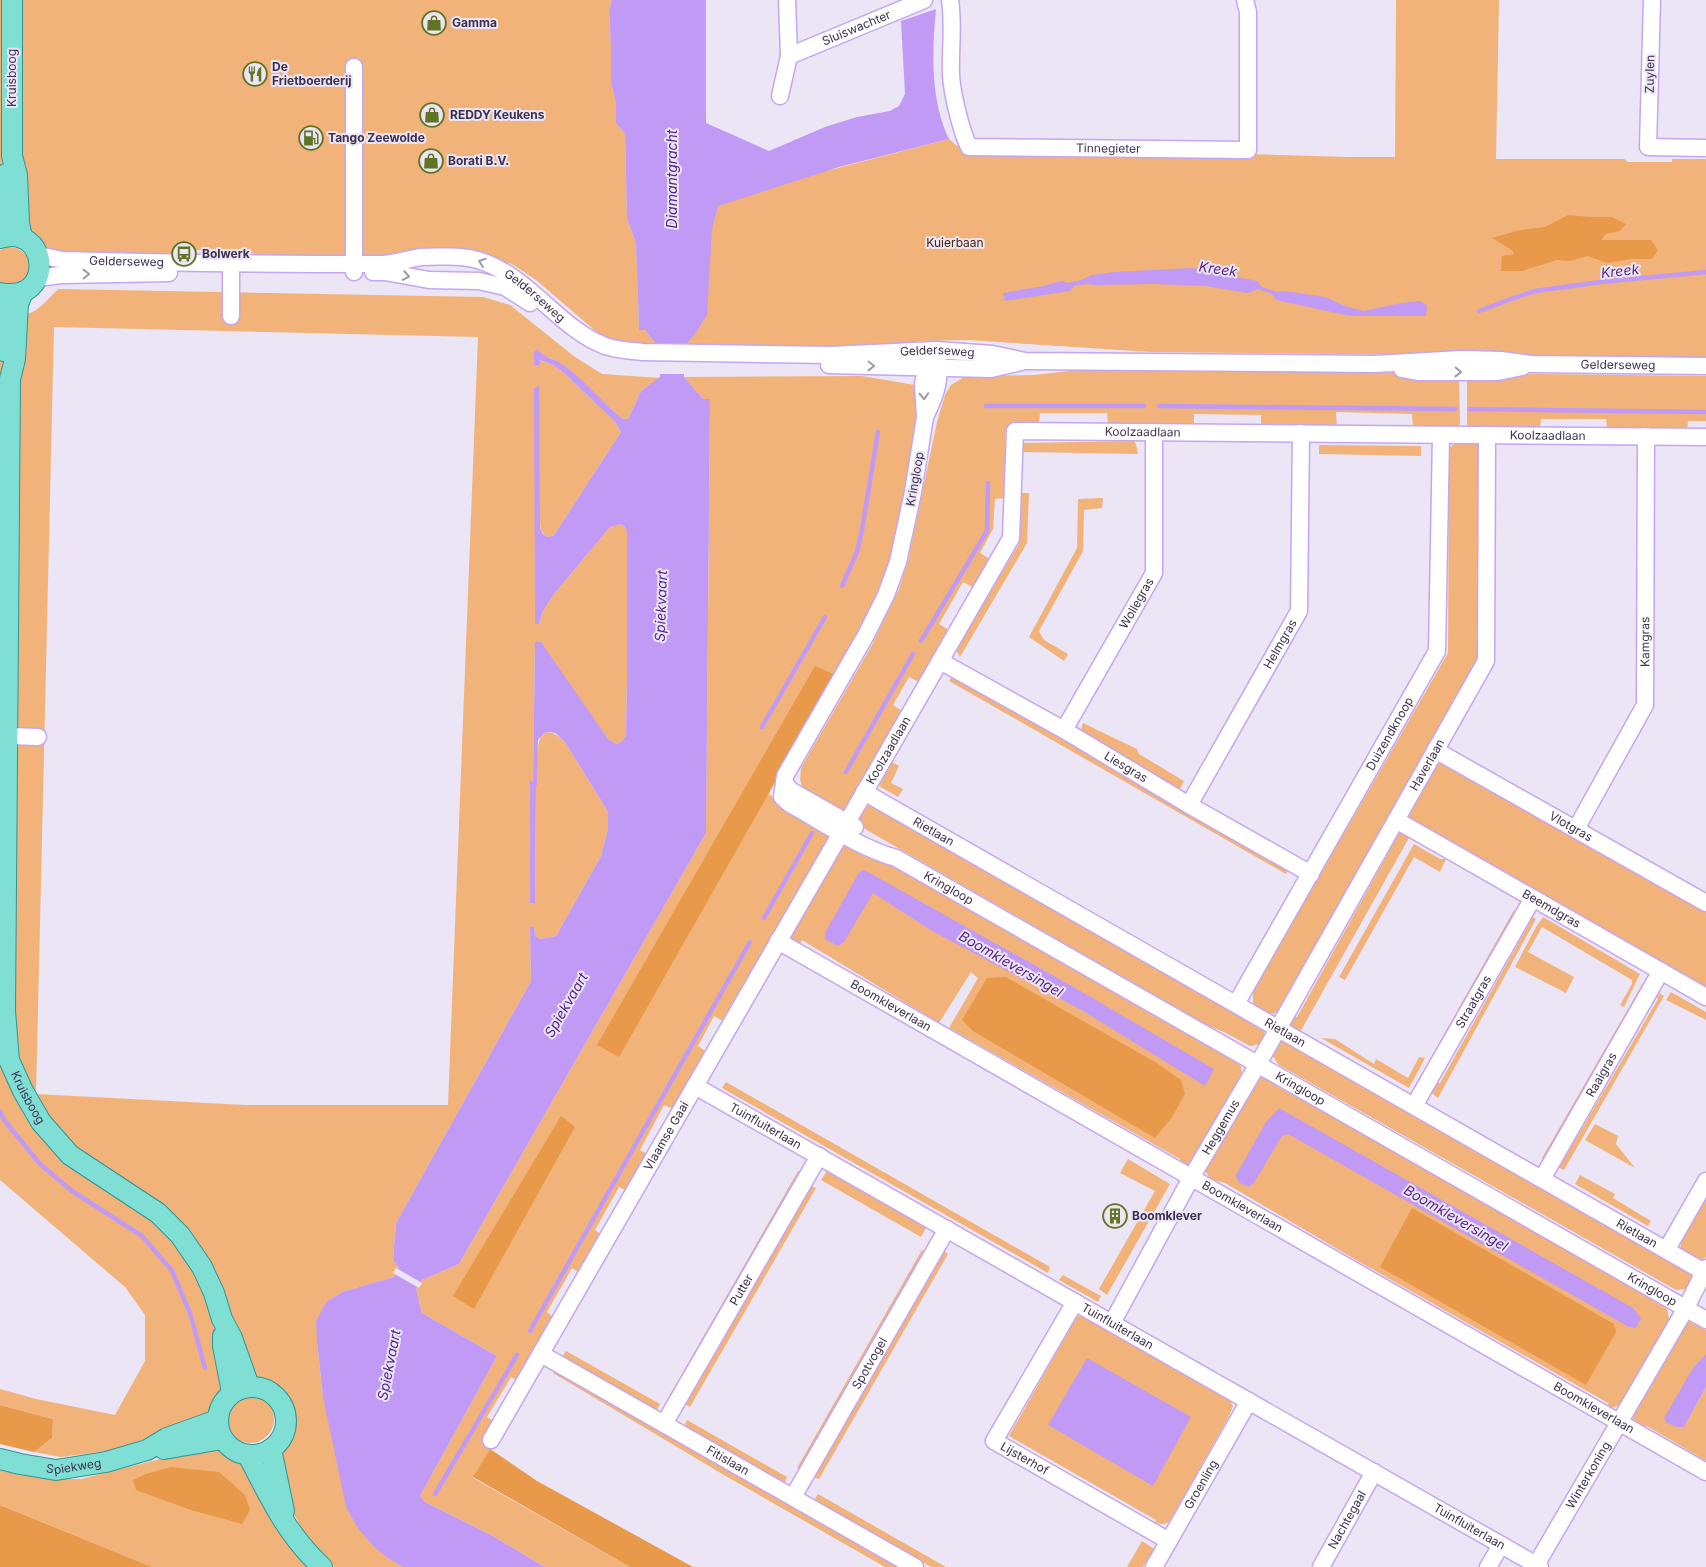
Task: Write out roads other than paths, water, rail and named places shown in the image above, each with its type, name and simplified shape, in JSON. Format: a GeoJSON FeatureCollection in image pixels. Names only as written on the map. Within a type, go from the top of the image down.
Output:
{"type":"FeatureCollection","features":[{"type":"Feature","properties":{"kind":"main road","name":"Kruisboog"},"geometry":{"type":"LineString","coordinates":[[12,0],[12,156],[17,175],[19,223],[22,238]]}},
{"type":"Feature","properties":{"kind":"main road","name":"Kruisboog"},"geometry":{"type":"LineString","coordinates":[[0,232],[3,224],[6,176],[12,156]]}},
{"type":"Feature","properties":{"kind":"main road"},"geometry":{"type":"LineString","coordinates":[[0,238],[14,236],[22,238],[34,248],[38,255],[40,270],[38,278],[33,285],[23,292],[10,295],[0,294]]}},
{"type":"Feature","properties":{"kind":"main road","name":"Kruisboog"},"geometry":{"type":"LineString","coordinates":[[23,292],[18,304],[15,359],[10,379],[5,1011],[9,1060],[23,1091],[41,1122],[70,1155],[158,1213],[180,1235],[202,1266],[214,1293],[222,1319],[232,1338],[241,1389]]}},
{"type":"Feature","properties":{"kind":"main road","name":"Kruisboog"},"geometry":{"type":"LineString","coordinates":[[0,302],[4,362],[10,379]]}},
{"type":"Feature","properties":{"kind":"main road"},"geometry":{"type":"LineString","coordinates":[[261,1387],[271,1392],[285,1410],[284,1432],[279,1442],[271,1450],[264,1453],[248,1455],[238,1452],[229,1447],[222,1439],[218,1430],[219,1409],[224,1399],[241,1389],[261,1387]]}},
{"type":"Feature","properties":{"kind":"main road","name":"Spiekweg"},"geometry":{"type":"LineString","coordinates":[[147,1450],[167,1438],[217,1420]]}},
{"type":"Feature","properties":{"kind":"main road","name":"Spiekweg"},"geometry":{"type":"LineString","coordinates":[[0,1459],[56,1470],[106,1462],[147,1450],[222,1439]]}},
{"type":"Feature","properties":{"kind":"main road"},"geometry":{"type":"LineString","coordinates":[[271,1450],[287,1527]]}},
{"type":"Feature","properties":{"kind":"main road"},"geometry":{"type":"LineString","coordinates":[[248,1455],[272,1504],[287,1527],[322,1567]]}},
{"type":"Feature","properties":{"kind":"street"},"geometry":{"type":"LineString","coordinates":[[780,96],[789,56],[787,0]]}},
{"type":"Feature","properties":{"kind":"street","name":"Sluiswachter"},"geometry":{"type":"LineString","coordinates":[[789,56],[924,0]]}},
{"type":"Feature","properties":{"kind":"street","name":"Tinnegieter"},"geometry":{"type":"LineString","coordinates":[[950,0],[952,12],[951,76],[963,136],[969,147],[1248,150],[1248,12],[1245,0]]}},
{"type":"Feature","properties":{"kind":"street","name":"Zuylen"},"geometry":{"type":"LineString","coordinates":[[1652,0],[1648,147],[1706,148]]}},
{"type":"Feature","properties":{"kind":"street"},"geometry":{"type":"LineString","coordinates":[[354,67],[354,268]]}},
{"type":"Feature","properties":{"kind":"street","name":"Gelderseweg"},"geometry":{"type":"LineString","coordinates":[[38,255],[63,260],[231,268]]}},
{"type":"Feature","properties":{"kind":"street","name":"Gelderseweg"},"geometry":{"type":"LineString","coordinates":[[354,268],[424,257],[473,259],[496,267],[515,279],[578,331],[592,340],[606,346],[643,356]]}},
{"type":"Feature","properties":{"kind":"street"},"geometry":{"type":"LineString","coordinates":[[231,268],[231,316]]}},
{"type":"Feature","properties":{"kind":"street","name":"Gelderseweg"},"geometry":{"type":"LineString","coordinates":[[38,278],[61,275],[231,268],[354,268],[429,280],[479,281],[505,287],[572,338],[603,357],[700,357],[991,369],[1025,361]]}},
{"type":"Feature","properties":{"kind":"street","name":"Gelderseweg"},"geometry":{"type":"LineString","coordinates":[[700,357],[831,355],[936,350],[992,354],[1025,361],[1375,364],[1418,372],[1498,372],[1531,364],[1706,366]]}},
{"type":"Feature","properties":{"kind":"street","name":"Kringloop"},"geometry":{"type":"LineString","coordinates":[[936,350],[933,367],[934,397],[925,417],[913,492],[900,553],[886,595],[866,635],[785,776],[784,782],[790,790],[844,827],[884,844],[896,858],[1706,1320]]}},
{"type":"Feature","properties":{"kind":"street","name":"Koolzaadlaan"},"geometry":{"type":"LineString","coordinates":[[844,827],[1011,538],[1016,430],[1706,437]]}},
{"type":"Feature","properties":{"kind":"street","name":"Wollegras"},"geometry":{"type":"LineString","coordinates":[[1064,730],[1154,574],[1154,432]]}},
{"type":"Feature","properties":{"kind":"street","name":"Helmgras"},"geometry":{"type":"LineString","coordinates":[[1190,805],[1299,611],[1300,433]]}},
{"type":"Feature","properties":{"kind":"street","name":"Duizendknoop"},"geometry":{"type":"LineString","coordinates":[[1236,1004],[1437,651],[1441,435]]}},
{"type":"Feature","properties":{"kind":"street","name":"Haverlaan"},"geometry":{"type":"LineString","coordinates":[[1258,1064],[1486,662],[1487,436]]}},
{"type":"Feature","properties":{"kind":"street","name":"Kamgras"},"geometry":{"type":"LineString","coordinates":[[1576,829],[1645,705],[1646,436]]}},
{"type":"Feature","properties":{"kind":"street","name":"Liesgras"},"geometry":{"type":"LineString","coordinates":[[940,661],[1064,730],[1311,874]]}},
{"type":"Feature","properties":{"kind":"street"},"geometry":{"type":"LineString","coordinates":[[8,736],[38,737]]}},
{"type":"Feature","properties":{"kind":"street","name":"Vlotgras"},"geometry":{"type":"LineString","coordinates":[[1435,750],[1706,902]]}},
{"type":"Feature","properties":{"kind":"street","name":"Rietlaan"},"geometry":{"type":"LineString","coordinates":[[864,792],[1705,1271]]}},
{"type":"Feature","properties":{"kind":"street","name":"Beemdgras"},"geometry":{"type":"LineString","coordinates":[[1396,820],[1706,997]]}},
{"type":"Feature","properties":{"kind":"street","name":"Vlaamse Gaai"},"geometry":{"type":"LineString","coordinates":[[492,1440],[844,827]]}},
{"type":"Feature","properties":{"kind":"street","name":"Straatgras"},"geometry":{"type":"LineString","coordinates":[[1414,1106],[1533,898]]}},
{"type":"Feature","properties":{"kind":"street","name":"Boomkleverlaan"},"geometry":{"type":"LineString","coordinates":[[778,941],[1706,1472]]}},
{"type":"Feature","properties":{"kind":"street","name":"Raaigras"},"geometry":{"type":"LineString","coordinates":[[1542,1179],[1661,971]]}},
{"type":"Feature","properties":{"kind":"street","name":"Heggemus"},"geometry":{"type":"LineString","coordinates":[[1112,1323],[1191,1178],[1258,1064]]}},
{"type":"Feature","properties":{"kind":"street","name":"Tuinfluiterlaan"},"geometry":{"type":"LineString","coordinates":[[695,1086],[1538,1566]]}},
{"type":"Feature","properties":{"kind":"street","name":"Putter"},"geometry":{"type":"LineString","coordinates":[[664,1424],[819,1156]]}},
{"type":"Feature","properties":{"kind":"street"},"geometry":{"type":"LineString","coordinates":[[1667,1250],[1706,1182]]}},
{"type":"Feature","properties":{"kind":"street","name":"Spotvogel"},"geometry":{"type":"LineString","coordinates":[[792,1497],[948,1229]]}},
{"type":"Feature","properties":{"kind":"street","name":"Winterkoning"},"geometry":{"type":"LineString","coordinates":[[1538,1566],[1618,1422],[1686,1308],[1705,1271]]}},
{"type":"Feature","properties":{"kind":"street","name":"Lijsterhof"},"geometry":{"type":"LineString","coordinates":[[1075,1302],[994,1441],[1169,1541]]}},
{"type":"Feature","properties":{"kind":"street","name":"Fitislaan"},"geometry":{"type":"LineString","coordinates":[[541,1354],[915,1567]]}},
{"type":"Feature","properties":{"kind":"street","name":"Groenling"},"geometry":{"type":"LineString","coordinates":[[1154,1567],[1249,1401]]}},
{"type":"Feature","properties":{"kind":"street","name":"Nachtegaal"},"geometry":{"type":"LineString","coordinates":[[1321,1567],[1374,1472]]}},
{"type":"Feature","properties":{"kind":"street"},"geometry":{"type":"LineString","coordinates":[[1488,1567],[1501,1545]]}},
{"type":"Feature","properties":{"kind":"water"},"geometry":{"type":"Polygon","coordinates":[[[612,0],[706,0],[706,123],[769,151],[825,127],[857,117],[890,111],[899,106],[905,94],[901,21],[936,9],[933,58],[935,92],[938,108],[949,139],[839,167],[718,206],[712,229],[707,315],[684,348],[684,377],[703,399],[710,399],[706,833],[459,1264],[422,1280],[416,1289],[422,1313],[497,1356],[420,1496],[425,1502],[491,1535],[545,1567],[403,1567],[373,1546],[357,1527],[346,1507],[323,1397],[316,1321],[326,1302],[342,1292],[394,1277],[399,1268],[393,1260],[396,1223],[531,981],[530,927],[534,926],[535,936],[540,939],[556,936],[601,856],[608,828],[608,812],[565,742],[555,733],[544,733],[538,740],[535,903],[530,903],[530,780],[533,782],[535,642],[541,642],[608,739],[617,744],[626,736],[627,679],[627,532],[622,524],[610,527],[554,594],[543,611],[539,624],[535,624],[534,388],[539,386],[540,528],[543,534],[548,537],[554,535],[621,432],[615,422],[564,373],[553,365],[540,360],[539,365],[534,365],[534,352],[537,349],[542,354],[569,369],[623,419],[628,419],[641,391],[660,377],[659,348],[645,330],[639,330],[636,243],[627,219],[625,134],[616,123],[616,103],[611,83],[609,10],[612,0]]]}},
{"type":"Feature","properties":{"kind":"water"},"geometry":{"type":"Polygon","coordinates":[[[1192,268],[1257,281],[1262,287],[1277,292],[1285,291],[1325,297],[1348,307],[1364,311],[1421,301],[1427,306],[1426,316],[1350,316],[1276,300],[1272,294],[1258,289],[1248,293],[1205,286],[1086,284],[1074,286],[1070,291],[1005,301],[1003,293],[1062,281],[1068,283],[1092,275],[1114,272],[1192,268]]]}},
{"type":"Feature","properties":{"kind":"water","name":"Boomkleversingel"},"geometry":{"type":"Polygon","coordinates":[[[862,870],[1070,985],[1214,1069],[1205,1086],[1083,1011],[932,931],[873,893],[844,942],[838,946],[825,939],[825,933],[862,870]]]}},
{"type":"Feature","properties":{"kind":"water","name":"Boomkleversingel"},"geometry":{"type":"Polygon","coordinates":[[[1279,1108],[1633,1308],[1641,1318],[1636,1328],[1629,1327],[1288,1134],[1282,1136],[1254,1183],[1249,1187],[1240,1183],[1236,1175],[1266,1122],[1279,1108]]]}},
{"type":"Feature","properties":{"kind":"water"},"geometry":{"type":"Polygon","coordinates":[[[1706,1354],[1706,1387],[1684,1427],[1677,1427],[1667,1423],[1664,1418],[1693,1368],[1706,1354]]]}},
{"type":"Feature","properties":{"kind":"water"},"geometry":{"type":"Polygon","coordinates":[[[1087,1358],[1191,1417],[1153,1486],[1048,1425],[1087,1358]]]}},
{"type":"Feature","properties":{"kind":"waterway","name":"Kreek"},"geometry":{"type":"LineString","coordinates":[[1479,311],[1535,291],[1601,282],[1706,272]]}},
{"type":"Feature","properties":{"kind":"waterway"},"geometry":{"type":"LineString","coordinates":[[986,406],[1144,406]]}},
{"type":"Feature","properties":{"kind":"waterway"},"geometry":{"type":"LineString","coordinates":[[1159,406],[1455,409]]}},
{"type":"Feature","properties":{"kind":"waterway"},"geometry":{"type":"LineString","coordinates":[[1470,409],[1706,412]]}},
{"type":"Feature","properties":{"kind":"waterway"},"geometry":{"type":"LineString","coordinates":[[842,586],[857,552],[878,432]]}},
{"type":"Feature","properties":{"kind":"waterway"},"geometry":{"type":"LineString","coordinates":[[921,641],[987,531],[988,483]]}},
{"type":"Feature","properties":{"kind":"waterway"},"geometry":{"type":"LineString","coordinates":[[762,727],[825,617]]}},
{"type":"Feature","properties":{"kind":"waterway"},"geometry":{"type":"LineString","coordinates":[[846,772],[913,654]]}},
{"type":"Feature","properties":{"kind":"waterway"},"geometry":{"type":"LineString","coordinates":[[764,918],[812,833]]}},
{"type":"Feature","properties":{"kind":"waterway"},"geometry":{"type":"LineString","coordinates":[[530,1331],[750,942]]}},
{"type":"Feature","properties":{"kind":"waterway"},"geometry":{"type":"LineString","coordinates":[[0,1111],[4,1120],[40,1164],[72,1191],[142,1236],[172,1271],[190,1313],[205,1368]]}},
{"type":"Feature","properties":{"kind":"waterway"},"geometry":{"type":"LineString","coordinates":[[435,1494],[517,1355]]}},
{"type":"Feature","properties":{"kind":"place","name":"Gamma"},"geometry":{"type":"Point","coordinates":[434,23]}},
{"type":"Feature","properties":{"kind":"place","name":"De Frietboerderij"},"geometry":{"type":"Point","coordinates":[255,74]}},
{"type":"Feature","properties":{"kind":"place","name":"REDDY Keukens"},"geometry":{"type":"Point","coordinates":[432,115]}},
{"type":"Feature","properties":{"kind":"place","name":"Tango Zeewolde"},"geometry":{"type":"Point","coordinates":[311,138]}},
{"type":"Feature","properties":{"kind":"place","name":"Borati B.V."},"geometry":{"type":"Point","coordinates":[431,161]}},
{"type":"Feature","properties":{"kind":"place","name":"Bolwerk"},"geometry":{"type":"Point","coordinates":[184,254]}},
{"type":"Feature","properties":{"kind":"place","name":"Boomklever"},"geometry":{"type":"Point","coordinates":[1115,1216]}},
{"type":"Feature","properties":{"kind":"water label","name":"Diamantgracht"},"geometry":{"type":"Point","coordinates":[672,179]}},
{"type":"Feature","properties":{"kind":"water label","name":"Spiekvaart"},"geometry":{"type":"Point","coordinates":[661,606]}},
{"type":"Feature","properties":{"kind":"water label","name":"Spiekvaart"},"geometry":{"type":"Point","coordinates":[566,1005]}},
{"type":"Feature","properties":{"kind":"water label","name":"Spiekvaart"},"geometry":{"type":"Point","coordinates":[389,1365]}},
{"type":"Feature","properties":{"kind":"park label","name":"Kuierbaan"},"geometry":{"type":"Point","coordinates":[955,243]}}]}
